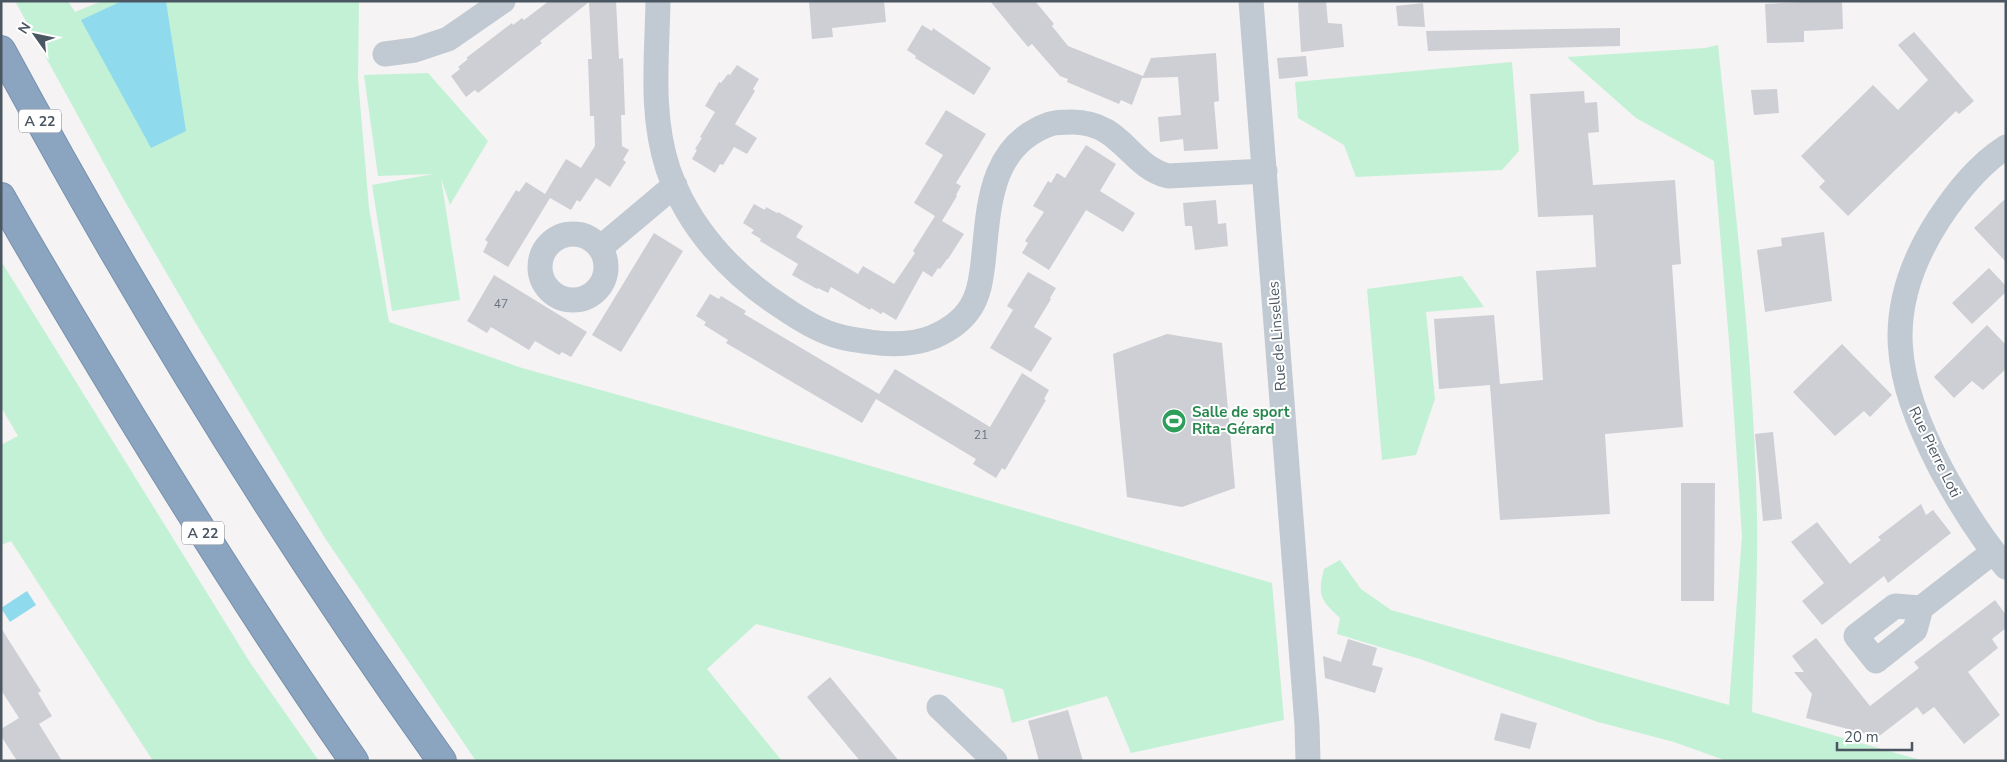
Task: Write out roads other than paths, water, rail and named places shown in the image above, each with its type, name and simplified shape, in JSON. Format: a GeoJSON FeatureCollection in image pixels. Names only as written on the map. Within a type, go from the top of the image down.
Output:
{"type":"FeatureCollection","features":[{"type":"Feature","properties":{"kind":"highway","name":"A 22"},"geometry":{"type":"LineString","coordinates":[[1,50],[78,191],[238,458],[337,609],[442,761]]}},
{"type":"Feature","properties":{"kind":"highway","name":"A 22"},"geometry":{"type":"LineString","coordinates":[[1,197],[61,300],[231,578],[354,761]]}},
{"type":"Feature","properties":{"kind":"street"},"geometry":{"type":"LineString","coordinates":[[384,54],[416,50],[448,39],[503,1]]}},
{"type":"Feature","properties":{"kind":"street"},"geometry":{"type":"LineString","coordinates":[[658,1],[656,107],[662,146],[675,185],[693,219],[716,251],[743,278],[799,319],[835,336],[897,344],[930,338],[946,331],[959,321],[970,310],[977,296],[981,281],[994,183],[1008,156],[1019,143],[1035,131],[1051,124],[1082,122],[1096,125],[1109,131],[1158,174],[1168,176],[1265,171]]}},
{"type":"Feature","properties":{"kind":"street","name":"Rue de Linselles"},"geometry":{"type":"LineString","coordinates":[[1251,1],[1307,725],[1308,761]]}},
{"type":"Feature","properties":{"kind":"street","name":"Rue Pierre Loti"},"geometry":{"type":"LineString","coordinates":[[1999,560],[1960,504],[1919,425],[1906,384],[1899,332],[1908,284],[1934,226],[1964,185],[1992,157],[2006,147]]}},
{"type":"Feature","properties":{"kind":"street"},"geometry":{"type":"LineString","coordinates":[[600,248],[675,185]]}},
{"type":"Feature","properties":{"kind":"street"},"geometry":{"type":"LineString","coordinates":[[1921,608],[1999,560]]}},
{"type":"Feature","properties":{"kind":"street"},"geometry":{"type":"LineString","coordinates":[[939,707],[995,761]]}},
{"type":"Feature","properties":{"kind":"water"},"geometry":{"type":"Polygon","coordinates":[[[122,1],[166,1],[186,131],[151,148],[81,20],[122,1]]]}},
{"type":"Feature","properties":{"kind":"water"},"geometry":{"type":"Polygon","coordinates":[[[27,591],[36,605],[10,622],[1,608],[27,591]]]}},
{"type":"Feature","properties":{"kind":"place","name":"Salle de sport Rita-Gérard"},"geometry":{"type":"Point","coordinates":[1174,421]}}]}
